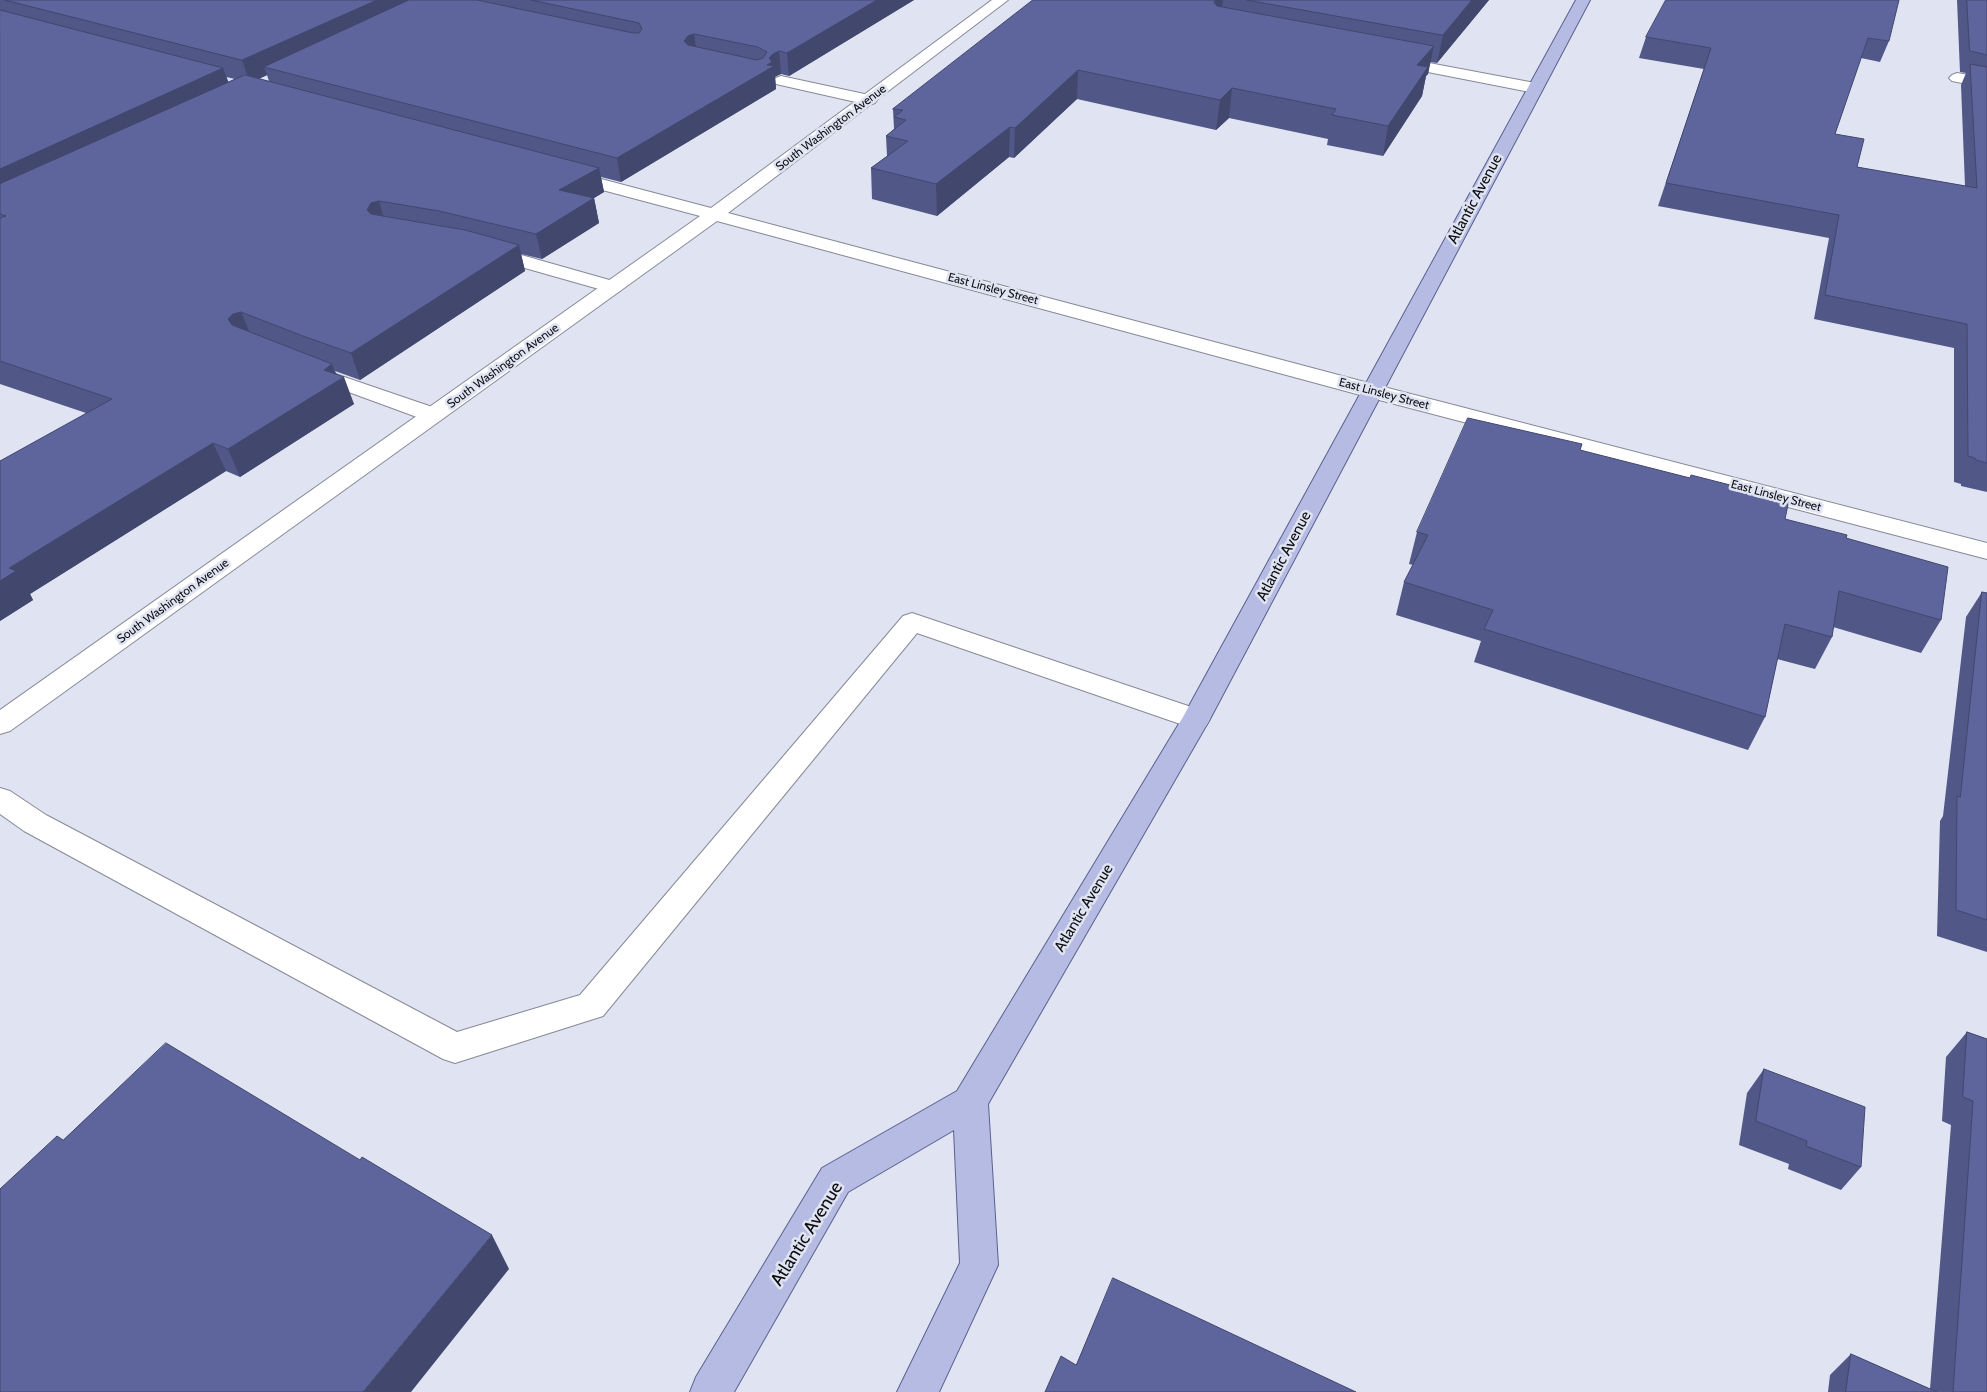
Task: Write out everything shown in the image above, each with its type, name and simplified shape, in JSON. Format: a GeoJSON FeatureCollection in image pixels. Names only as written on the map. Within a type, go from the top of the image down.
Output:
{"type":"FeatureCollection","features":[{"type":"Feature","properties":{"kind":"main road","name":"Atlantic Avenue"},"geometry":{"type":"LineString","coordinates":[[711,1392],[836,1180],[970,1102],[1196,718],[1583,0]]}},
{"type":"Feature","properties":{"kind":"main road"},"geometry":{"type":"LineString","coordinates":[[918,1392],[979,1265],[970,1102]]}},
{"type":"Feature","properties":{"kind":"street","name":"South Washington Avenue"},"geometry":{"type":"LineString","coordinates":[[0,724],[715,214],[1001,0]]}},
{"type":"Feature","properties":{"kind":"street"},"geometry":{"type":"LineString","coordinates":[[1373,57],[1535,88]]}},
{"type":"Feature","properties":{"kind":"street"},"geometry":{"type":"LineString","coordinates":[[1956,78],[1987,83]]}},
{"type":"Feature","properties":{"kind":"street"},"geometry":{"type":"LineString","coordinates":[[782,81],[869,100]]}},
{"type":"Feature","properties":{"kind":"street","name":"East Linsley Street"},"geometry":{"type":"LineString","coordinates":[[554,171],[1372,391],[1987,551]]}},
{"type":"Feature","properties":{"kind":"street"},"geometry":{"type":"LineString","coordinates":[[468,248],[613,287]]}},
{"type":"Feature","properties":{"kind":"street"},"geometry":{"type":"LineString","coordinates":[[296,366],[433,415]]}},
{"type":"Feature","properties":{"kind":"street"},"geometry":{"type":"LineString","coordinates":[[0,799],[30,820],[455,1048],[591,1006],[912,622],[1196,718]]}},
{"type":"Feature","properties":{"kind":"building"},"geometry":{"type":"Polygon","coordinates":[[[5,0],[377,0],[242,60],[5,0]]]}},
{"type":"Feature","properties":{"kind":"building"},"geometry":{"type":"Polygon","coordinates":[[[409,0],[477,0],[639,33],[642,29],[639,23],[531,0],[877,0],[787,53],[779,51],[773,54],[769,58],[772,62],[767,65],[774,66],[617,158],[264,67],[409,0]],[[694,34],[688,36],[684,41],[688,45],[757,60],[763,58],[767,52],[758,47],[694,34]]]}},
{"type":"Feature","properties":{"kind":"building"},"geometry":{"type":"Polygon","coordinates":[[[1033,0],[1215,0],[1214,2],[1217,6],[1434,46],[1417,65],[1428,67],[1388,126],[1332,115],[1336,109],[1232,88],[1220,100],[1078,70],[1015,128],[1010,127],[936,184],[871,168],[908,141],[886,136],[906,120],[894,117],[903,110],[893,109],[1033,0]]]}},
{"type":"Feature","properties":{"kind":"building"},"geometry":{"type":"Polygon","coordinates":[[[1247,0],[1472,0],[1443,35],[1247,0]]]}},
{"type":"Feature","properties":{"kind":"building"},"geometry":{"type":"Polygon","coordinates":[[[1666,0],[1899,0],[1889,41],[1868,38],[1835,134],[1864,139],[1857,167],[1977,188],[1970,64],[1987,67],[1987,463],[1968,456],[1967,324],[1825,295],[1839,215],[1666,183],[1711,48],[1646,37],[1666,0]]]}},
{"type":"Feature","properties":{"kind":"building"},"geometry":{"type":"Polygon","coordinates":[[[1967,0],[1987,0],[1987,55],[1970,51],[1967,0]]]}},
{"type":"Feature","properties":{"kind":"building"},"geometry":{"type":"Polygon","coordinates":[[[0,10],[223,68],[0,169],[0,10]]]}},
{"type":"Feature","properties":{"kind":"building"},"geometry":{"type":"Polygon","coordinates":[[[245,75],[599,168],[559,190],[594,198],[536,234],[439,211],[379,201],[371,203],[367,210],[371,214],[465,230],[519,245],[351,353],[241,312],[233,314],[228,319],[232,325],[332,364],[324,370],[344,377],[228,449],[213,443],[9,568],[16,571],[0,581],[0,461],[112,399],[0,361],[0,218],[6,216],[0,214],[0,184],[245,75]]]}},
{"type":"Feature","properties":{"kind":"building"},"geometry":{"type":"Polygon","coordinates":[[[1468,418],[1582,444],[1580,450],[1690,478],[1691,475],[1789,500],[1785,519],[1847,535],[1846,538],[1948,567],[1941,620],[1839,591],[1832,637],[1785,624],[1765,717],[1484,629],[1493,610],[1404,582],[1428,535],[1417,532],[1468,418]]]}},
{"type":"Feature","properties":{"kind":"building"},"geometry":{"type":"Polygon","coordinates":[[[1982,592],[1987,593],[1987,920],[1956,910],[1957,796],[1960,797],[1982,592]]]}},
{"type":"Feature","properties":{"kind":"building"},"geometry":{"type":"Polygon","coordinates":[[[1967,1032],[1987,1039],[1987,1392],[1953,1392],[1973,1101],[1963,1097],[1967,1032]]]}},
{"type":"Feature","properties":{"kind":"building"},"geometry":{"type":"Polygon","coordinates":[[[166,1043],[360,1160],[362,1157],[492,1235],[363,1392],[0,1392],[0,1189],[57,1136],[63,1140],[166,1043]]]}},
{"type":"Feature","properties":{"kind":"building"},"geometry":{"type":"Polygon","coordinates":[[[1764,1069],[1865,1107],[1861,1167],[1806,1146],[1807,1141],[1756,1121],[1764,1069]]]}},
{"type":"Feature","properties":{"kind":"building"},"geometry":{"type":"Polygon","coordinates":[[[1113,1278],[1356,1392],[1045,1392],[1061,1356],[1076,1365],[1113,1278]]]}},
{"type":"Feature","properties":{"kind":"building"},"geometry":{"type":"Polygon","coordinates":[[[1851,1354],[1937,1392],[1846,1392],[1851,1354]]]}}]}
